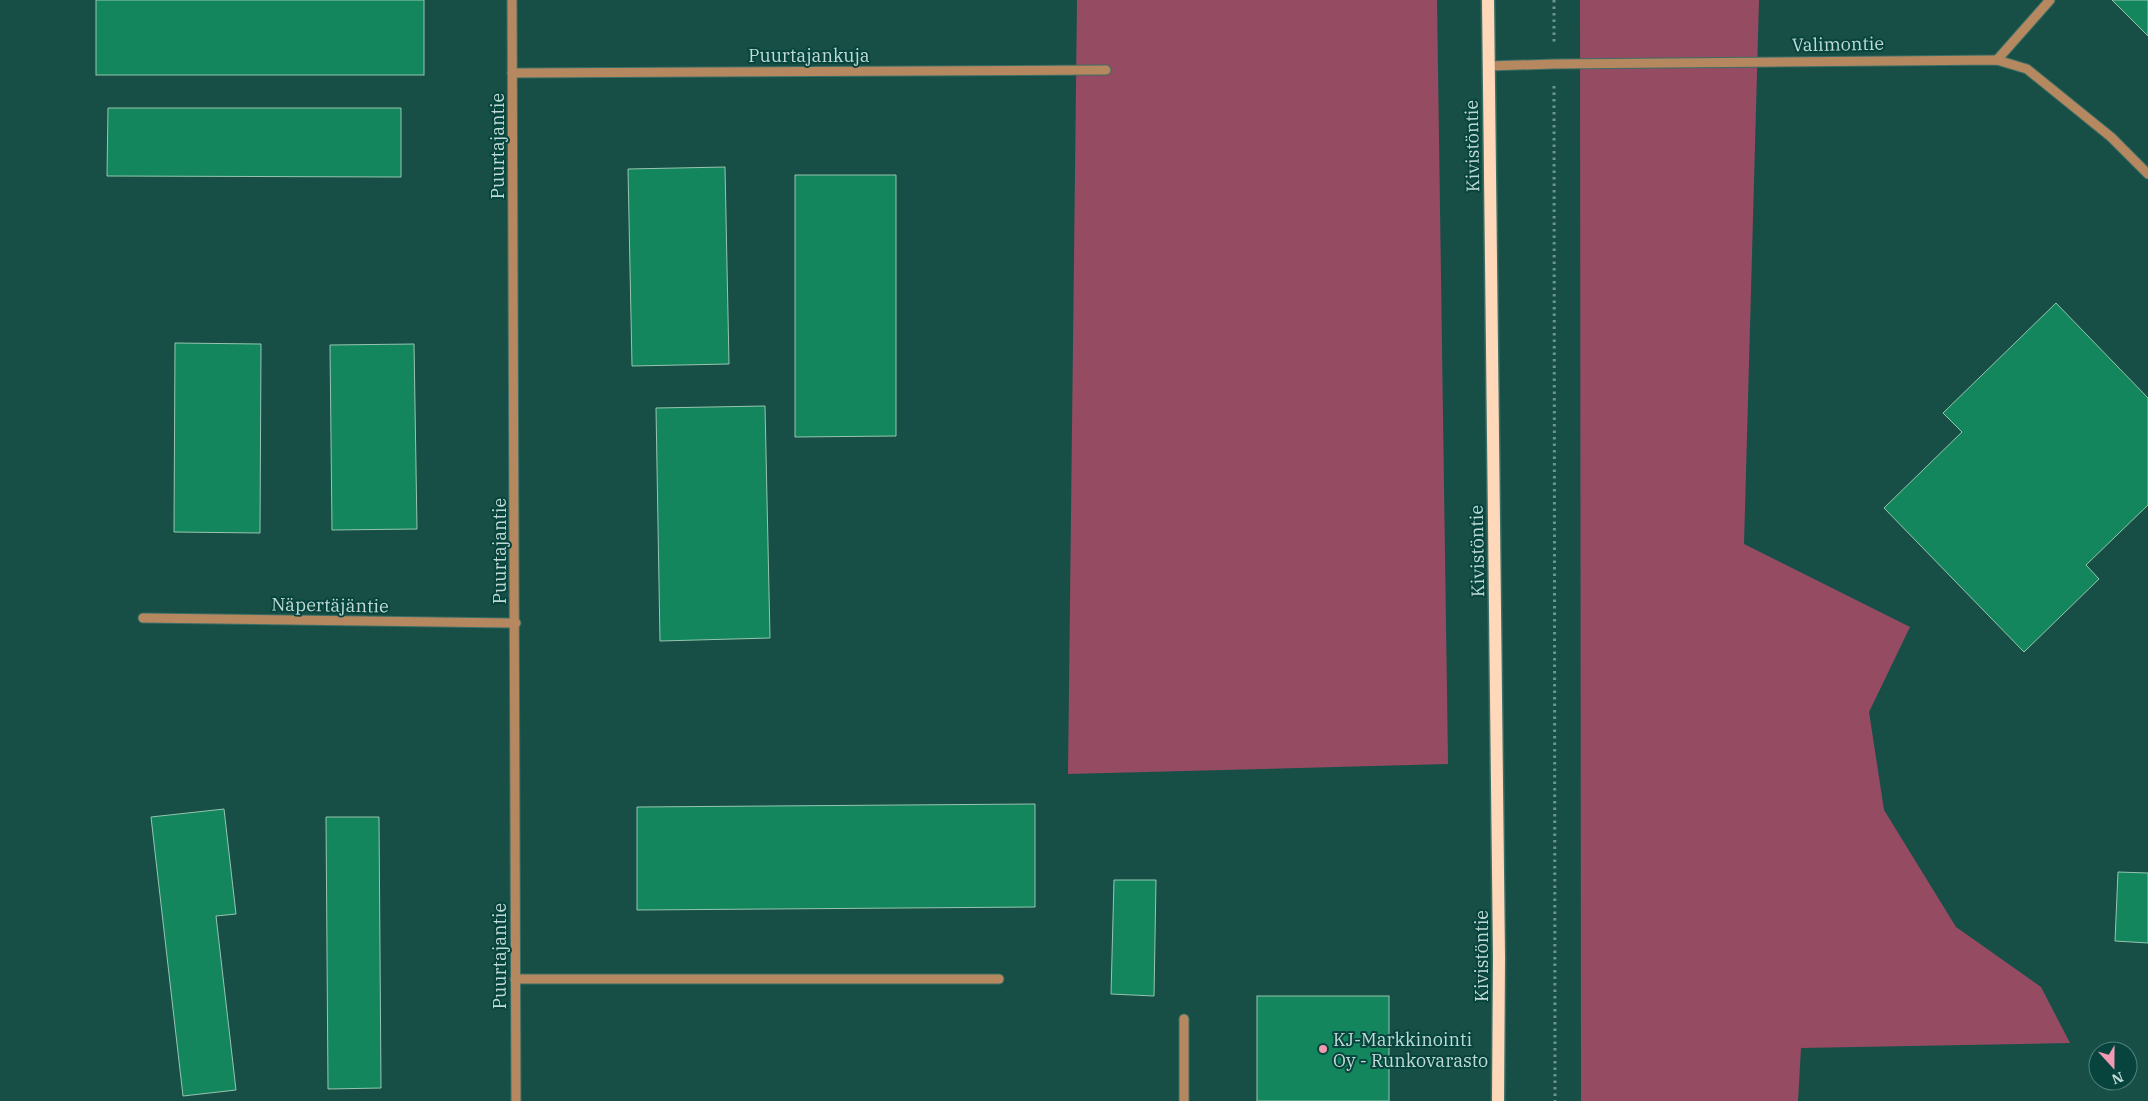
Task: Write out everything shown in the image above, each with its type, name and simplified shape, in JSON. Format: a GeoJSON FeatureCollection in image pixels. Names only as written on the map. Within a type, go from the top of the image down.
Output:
{"type":"FeatureCollection","features":[{"type":"Feature","properties":{"kind":"main road","name":"Kivistöntie"},"geometry":{"type":"LineString","coordinates":[[1488,0],[1499,928],[1498,1101]]}},
{"type":"Feature","properties":{"kind":"street","name":"Puurtajantie"},"geometry":{"type":"LineString","coordinates":[[512,0],[516,624],[516,1101]]}},
{"type":"Feature","properties":{"kind":"street"},"geometry":{"type":"LineString","coordinates":[[1997,60],[2050,0]]}},
{"type":"Feature","properties":{"kind":"street","name":"Valimontie"},"geometry":{"type":"LineString","coordinates":[[1489,66],[1997,60],[2027,69],[2111,137],[2148,174]]}},
{"type":"Feature","properties":{"kind":"street","name":"Puurtajankuja"},"geometry":{"type":"LineString","coordinates":[[512,73],[1106,70]]}},
{"type":"Feature","properties":{"kind":"street","name":"Näpertäjäntie"},"geometry":{"type":"LineString","coordinates":[[143,618],[516,624]]}},
{"type":"Feature","properties":{"kind":"street"},"geometry":{"type":"LineString","coordinates":[[515,979],[999,978]]}},
{"type":"Feature","properties":{"kind":"street"},"geometry":{"type":"LineString","coordinates":[[1184,1019],[1184,1101]]}},
{"type":"Feature","properties":{"kind":"path"},"geometry":{"type":"LineString","coordinates":[[1554,0],[1555,1101]]}},
{"type":"Feature","properties":{"kind":"shaded area"},"geometry":{"type":"Polygon","coordinates":[[[1077,0],[1437,0],[1448,764],[1068,774],[1077,0]]]}},
{"type":"Feature","properties":{"kind":"shaded area"},"geometry":{"type":"Polygon","coordinates":[[[1580,0],[1759,0],[1744,544],[1910,627],[1869,712],[1884,810],[1956,927],[2041,987],[2070,1043],[1801,1048],[1798,1101],[1581,1101],[1580,0]]]}},
{"type":"Feature","properties":{"kind":"building"},"geometry":{"type":"Polygon","coordinates":[[[96,0],[424,0],[424,75],[96,75],[96,0]]]}},
{"type":"Feature","properties":{"kind":"building"},"geometry":{"type":"Polygon","coordinates":[[[2112,0],[2148,0],[2148,36],[2112,0]]]}},
{"type":"Feature","properties":{"kind":"building"},"geometry":{"type":"Polygon","coordinates":[[[108,108],[401,108],[401,177],[107,176],[108,108]]]}},
{"type":"Feature","properties":{"kind":"building"},"geometry":{"type":"Polygon","coordinates":[[[725,167],[729,364],[632,366],[628,169],[725,167]]]}},
{"type":"Feature","properties":{"kind":"building"},"geometry":{"type":"Polygon","coordinates":[[[795,175],[896,175],[896,436],[795,437],[795,175]]]}},
{"type":"Feature","properties":{"kind":"building"},"geometry":{"type":"Polygon","coordinates":[[[2056,303],[2148,398],[2148,505],[2086,565],[2099,579],[2024,652],[1884,508],[1962,432],[1943,413],[2056,303]]]}},
{"type":"Feature","properties":{"kind":"building"},"geometry":{"type":"Polygon","coordinates":[[[175,343],[261,344],[260,533],[174,532],[175,343]]]}},
{"type":"Feature","properties":{"kind":"building"},"geometry":{"type":"Polygon","coordinates":[[[414,344],[417,529],[332,530],[330,345],[414,344]]]}},
{"type":"Feature","properties":{"kind":"building"},"geometry":{"type":"Polygon","coordinates":[[[765,406],[770,638],[660,641],[656,408],[765,406]]]}},
{"type":"Feature","properties":{"kind":"building"},"geometry":{"type":"Polygon","coordinates":[[[1035,804],[1035,907],[637,910],[637,807],[1035,804]]]}},
{"type":"Feature","properties":{"kind":"building"},"geometry":{"type":"Polygon","coordinates":[[[224,809],[236,914],[216,916],[236,1090],[183,1096],[151,817],[224,809]]]}},
{"type":"Feature","properties":{"kind":"building"},"geometry":{"type":"Polygon","coordinates":[[[326,817],[379,817],[381,1088],[328,1089],[326,817]]]}},
{"type":"Feature","properties":{"kind":"building"},"geometry":{"type":"Polygon","coordinates":[[[2118,872],[2148,873],[2148,943],[2115,941],[2118,872]]]}},
{"type":"Feature","properties":{"kind":"building"},"geometry":{"type":"Polygon","coordinates":[[[1114,880],[1156,880],[1154,996],[1111,994],[1114,880]]]}},
{"type":"Feature","properties":{"kind":"building","name":"KJ-Markkinointi Oy - Runkovarasto"},"geometry":{"type":"Polygon","coordinates":[[[1257,996],[1389,996],[1389,1101],[1257,1101],[1257,996]]]}},
{"type":"Feature","properties":{"kind":"place","name":"KJ-Markkinointi Oy - Runkovarasto"},"geometry":{"type":"Point","coordinates":[1323,1049]}}]}
